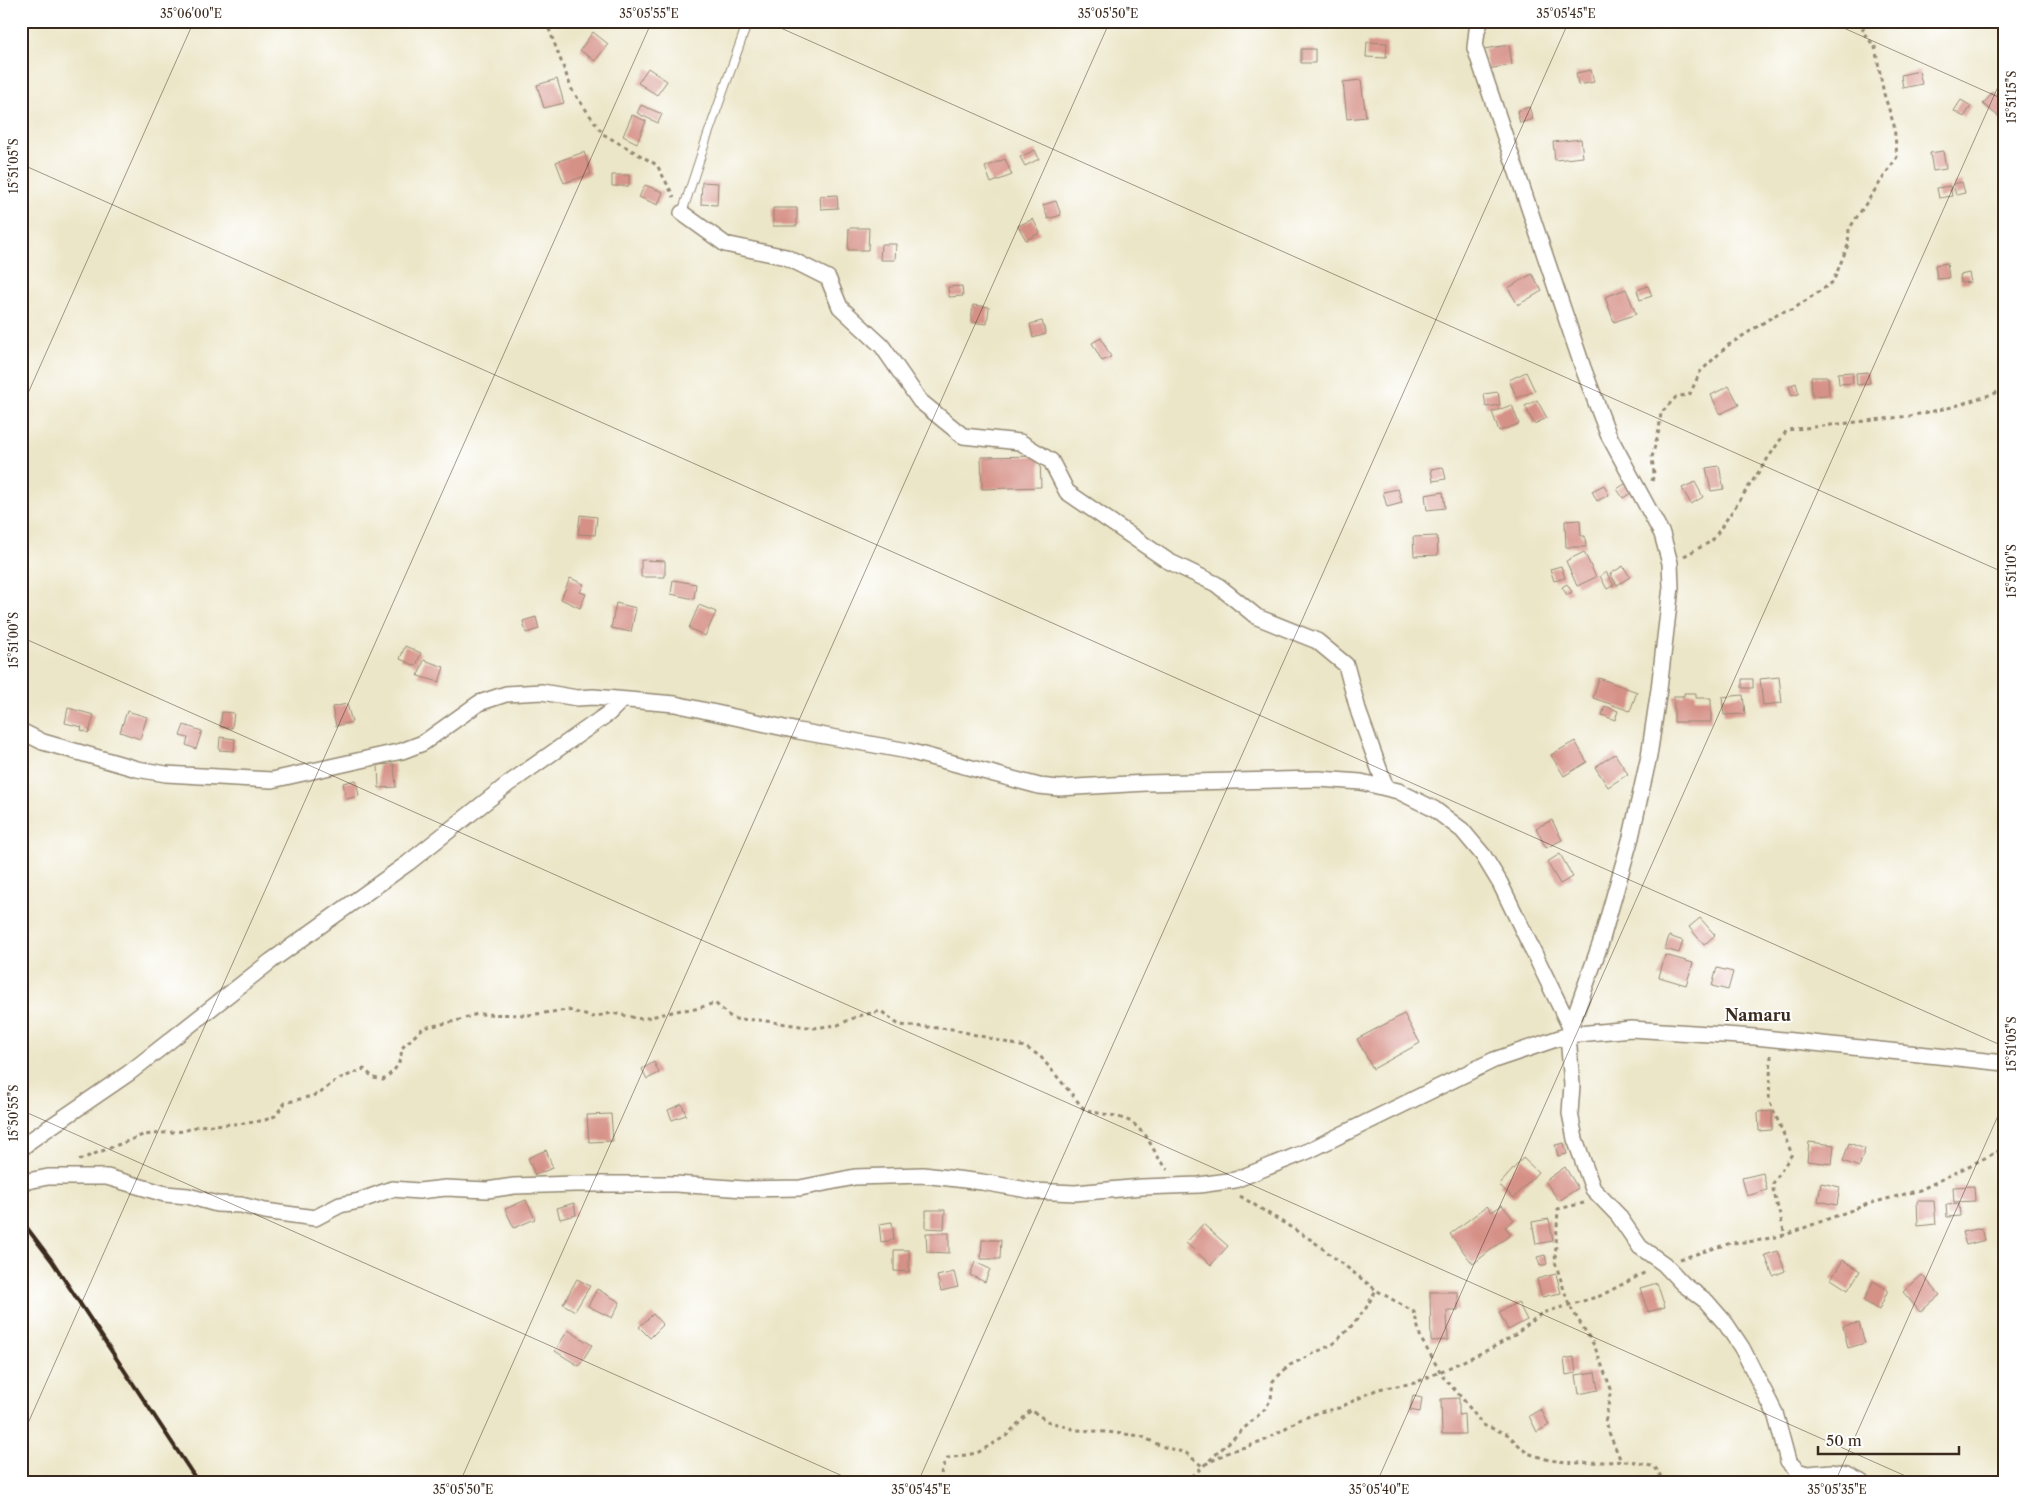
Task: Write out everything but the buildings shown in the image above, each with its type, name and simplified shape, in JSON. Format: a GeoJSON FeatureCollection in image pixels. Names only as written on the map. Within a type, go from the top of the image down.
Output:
{"type":"FeatureCollection","features":[{"type":"Feature","properties":{"kind":"street"},"geometry":{"type":"LineString","coordinates":[[1481,21],[1476,30],[1475,48],[1583,368],[1608,434],[1662,534],[1670,563],[1671,587],[1649,756],[1631,837],[1601,942],[1569,1031]]}},
{"type":"Feature","properties":{"kind":"street"},"geometry":{"type":"LineString","coordinates":[[682,213],[726,244],[786,257],[828,278],[840,307],[882,346],[920,401],[963,436],[1020,442],[1051,461],[1067,492],[1168,561],[1216,584],[1257,617],[1317,641],[1346,665],[1359,713],[1386,788]]}},
{"type":"Feature","properties":{"kind":"street"},"geometry":{"type":"LineString","coordinates":[[21,731],[43,742],[137,770],[166,774],[272,780],[402,752],[423,742],[479,703],[506,694],[542,692],[577,698],[675,704],[709,710],[798,731],[908,751],[1039,786],[1059,788],[1164,782],[1319,779],[1361,782],[1398,791],[1434,809],[1462,830],[1483,855],[1500,884],[1569,1031],[1572,1085],[1570,1113],[1575,1139],[1593,1189],[1618,1215],[1640,1247],[1664,1264],[1683,1284],[1706,1301],[1726,1324],[1742,1348],[1774,1414],[1788,1461],[1798,1471],[1807,1474],[1832,1472],[1846,1475],[1861,1482]]}},
{"type":"Feature","properties":{"kind":"street"},"geometry":{"type":"LineString","coordinates":[[21,1149],[31,1140],[129,1074],[272,961],[408,864],[508,784],[609,713],[621,701]]}},
{"type":"Feature","properties":{"kind":"street"},"geometry":{"type":"LineString","coordinates":[[21,1180],[28,1181],[48,1177],[107,1177],[165,1194],[188,1196],[217,1204],[241,1205],[315,1218],[340,1205],[392,1189],[419,1192],[446,1188],[487,1190],[514,1186],[576,1184],[676,1184],[744,1189],[790,1188],[855,1177],[923,1175],[1041,1192],[1075,1193],[1183,1186],[1244,1177],[1299,1155],[1494,1060],[1569,1031],[1632,1029],[1772,1039],[2005,1063]]}},
{"type":"Feature","properties":{"kind":"lane"},"geometry":{"type":"LineString","coordinates":[[682,213],[748,21]]}},
{"type":"Feature","properties":{"kind":"path"},"geometry":{"type":"LineString","coordinates":[[546,21],[572,90],[603,134],[657,165],[682,213]]}},
{"type":"Feature","properties":{"kind":"path"},"geometry":{"type":"LineString","coordinates":[[1645,503],[1654,474],[1652,457],[1660,430],[1661,413],[1676,397],[1690,394],[1700,372],[1728,346],[1780,312],[1792,310],[1833,282],[1848,245],[1849,229],[1898,157],[1894,125],[1884,94],[1875,47],[1862,32],[1867,21]]}},
{"type":"Feature","properties":{"kind":"path"},"geometry":{"type":"LineString","coordinates":[[1670,563],[1712,541],[1787,430],[1910,416],[1952,407],[2005,390]]}},
{"type":"Feature","properties":{"kind":"path"},"geometry":{"type":"LineString","coordinates":[[73,1163],[125,1140],[143,1135],[184,1131],[198,1126],[265,1120],[275,1116],[285,1103],[319,1094],[336,1080],[356,1071],[364,1069],[374,1078],[383,1080],[396,1069],[401,1059],[402,1048],[423,1028],[456,1021],[477,1014],[528,1015],[568,1010],[592,1017],[612,1014],[642,1019],[681,1010],[695,1010],[716,1003],[734,1019],[759,1020],[814,1028],[838,1025],[858,1016],[881,1011],[899,1025],[952,1029],[1025,1047],[1040,1056],[1084,1108],[1132,1122],[1146,1136],[1158,1156],[1183,1186]]}},
{"type":"Feature","properties":{"kind":"path"},"geometry":{"type":"LineString","coordinates":[[1772,1039],[1770,1100],[1792,1154],[1772,1185],[1785,1235]]}},
{"type":"Feature","properties":{"kind":"path"},"geometry":{"type":"LineString","coordinates":[[1202,1466],[1231,1451],[1262,1442],[1299,1420],[1320,1412],[1340,1408],[1378,1389],[1415,1383],[1441,1372],[1515,1335],[1542,1313],[1600,1296],[1664,1264],[1730,1243],[1756,1241],[1785,1235],[1868,1204],[1920,1190],[2005,1148]]}},
{"type":"Feature","properties":{"kind":"path"},"geometry":{"type":"LineString","coordinates":[[1218,1182],[1313,1241],[1376,1290],[1414,1312],[1421,1339],[1444,1378],[1483,1425],[1507,1434],[1527,1453],[1549,1460],[1574,1463],[1631,1461],[1655,1467],[1664,1482]]}},
{"type":"Feature","properties":{"kind":"path"},"geometry":{"type":"LineString","coordinates":[[1603,1199],[1558,1209],[1555,1262],[1569,1306],[1594,1345],[1611,1389],[1605,1423],[1621,1461]]}},
{"type":"Feature","properties":{"kind":"path"},"geometry":{"type":"LineString","coordinates":[[1186,1482],[1265,1408],[1270,1399],[1274,1381],[1284,1370],[1290,1365],[1333,1344],[1349,1329],[1366,1308],[1376,1290]]}},
{"type":"Feature","properties":{"kind":"path"},"geometry":{"type":"LineString","coordinates":[[940,1482],[942,1468],[948,1458],[977,1453],[1006,1436],[1031,1410],[1047,1421],[1076,1430],[1141,1436],[1161,1446],[1186,1453],[1202,1466]]}},
{"type":"Feature","properties":{"kind":"railway"},"geometry":{"type":"LineString","coordinates":[[21,1220],[52,1261],[198,1482]]}},
{"type":"Feature","properties":{"kind":"district","name":"Namaru"},"geometry":{"type":"Point","coordinates":[1758,1015]}}]}
